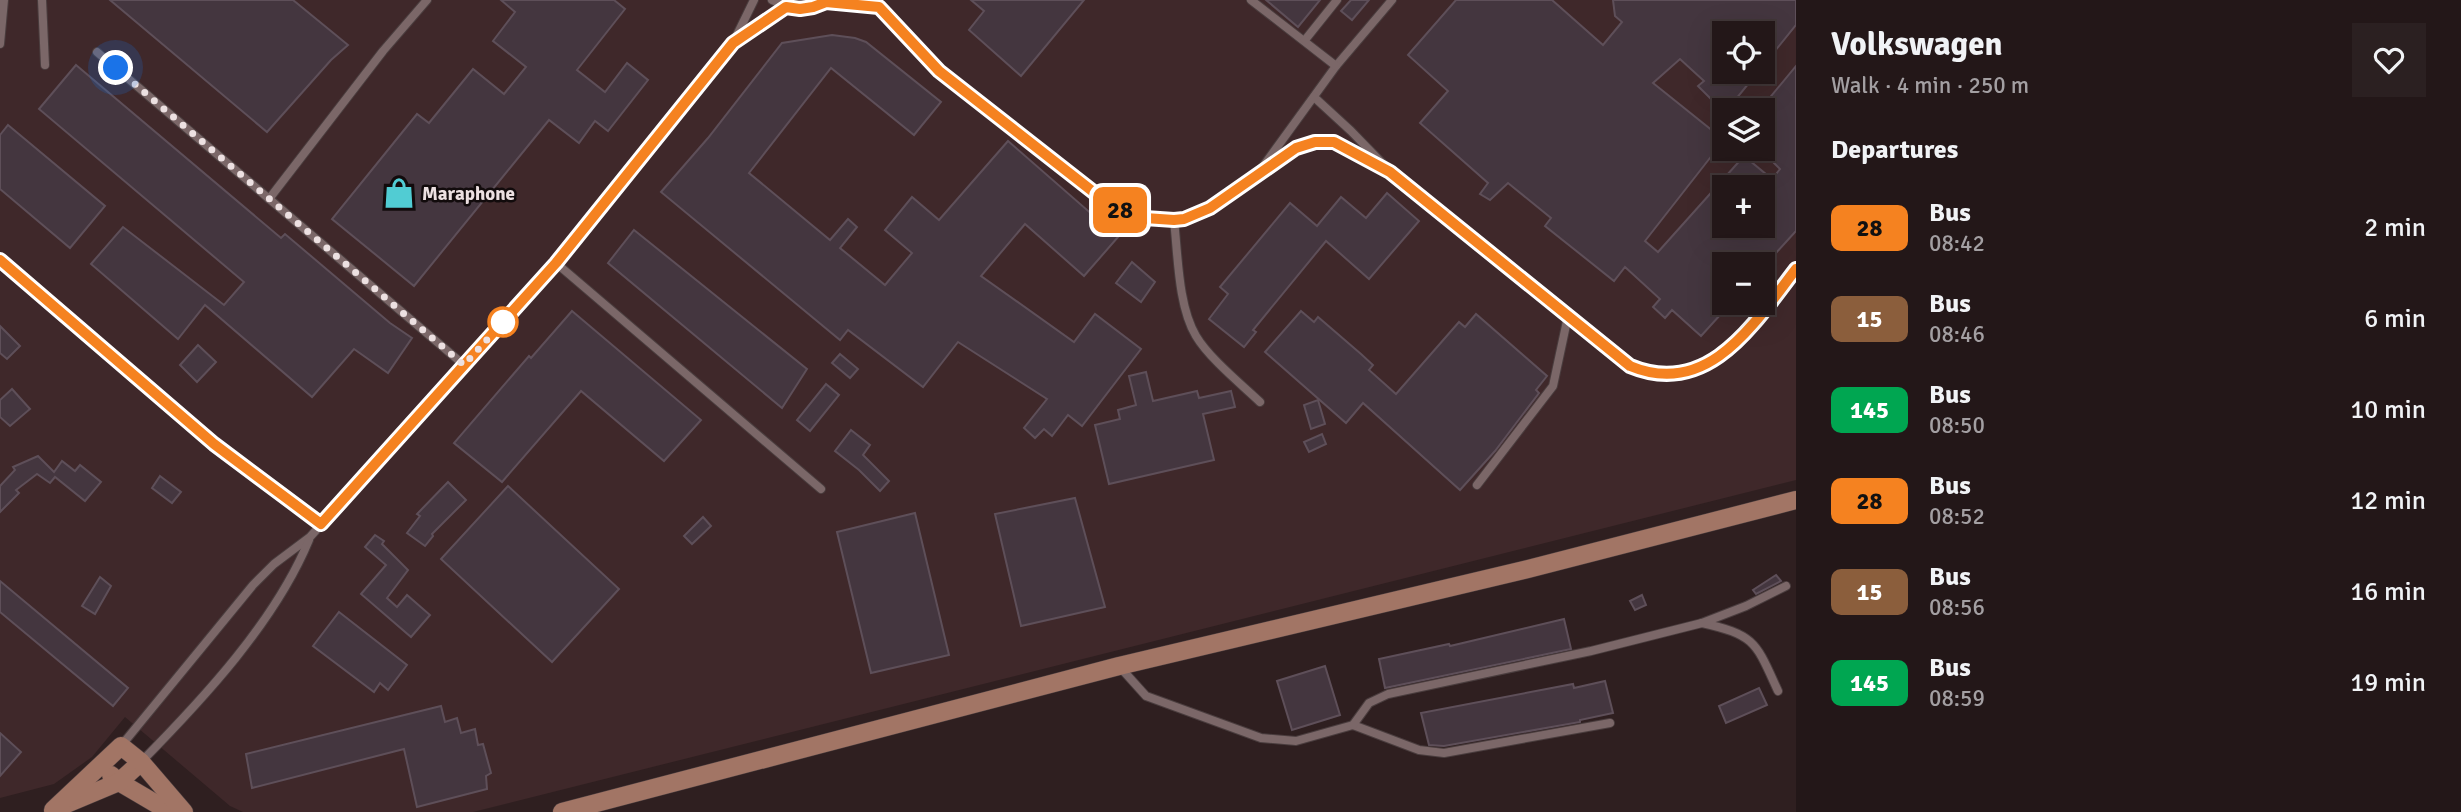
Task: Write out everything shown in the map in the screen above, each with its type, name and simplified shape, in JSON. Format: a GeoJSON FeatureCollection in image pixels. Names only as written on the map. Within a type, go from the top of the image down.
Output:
{"type":"FeatureCollection","features":[{"type":"Feature","properties":{"kind":"main road"},"geometry":{"type":"LineString","coordinates":[[562,812],[1119,666],[1528,569],[1796,500]]}},
{"type":"Feature","properties":{"kind":"main road"},"geometry":{"type":"LineString","coordinates":[[50,811],[121,746],[141,762],[184,812]]}},
{"type":"Feature","properties":{"kind":"main road"},"geometry":{"type":"LineString","coordinates":[[50,811],[119,782],[141,762]]}},
{"type":"Feature","properties":{"kind":"main road"},"geometry":{"type":"LineString","coordinates":[[100,766],[119,782],[170,812]]}},
{"type":"Feature","properties":{"kind":"lane"},"geometry":{"type":"LineString","coordinates":[[0,44],[4,0]]}},
{"type":"Feature","properties":{"kind":"lane"},"geometry":{"type":"LineString","coordinates":[[42,0],[45,65]]}},
{"type":"Feature","properties":{"kind":"lane"},"geometry":{"type":"LineString","coordinates":[[269,199],[383,51],[427,0]]}},
{"type":"Feature","properties":{"kind":"lane"},"geometry":{"type":"LineString","coordinates":[[121,746],[253,585],[274,564],[310,537],[556,263],[733,43],[754,0]]}},
{"type":"Feature","properties":{"kind":"lane"},"geometry":{"type":"LineString","coordinates":[[772,0],[786,7],[800,9],[827,1],[876,3],[939,71],[1096,194],[1120,211],[1145,218],[1174,220],[1210,208],[1296,148],[1315,142],[1334,142],[1390,172]]}},
{"type":"Feature","properties":{"kind":"lane"},"geometry":{"type":"LineString","coordinates":[[1251,0],[1336,66]]}},
{"type":"Feature","properties":{"kind":"lane"},"geometry":{"type":"LineString","coordinates":[[1305,40],[1336,0]]}},
{"type":"Feature","properties":{"kind":"lane"},"geometry":{"type":"LineString","coordinates":[[1259,172],[1336,66],[1392,0]]}},
{"type":"Feature","properties":{"kind":"lane"},"geometry":{"type":"LineString","coordinates":[[733,43],[786,7]]}},
{"type":"Feature","properties":{"kind":"lane"},"geometry":{"type":"LineString","coordinates":[[97,52],[464,365]]}},
{"type":"Feature","properties":{"kind":"lane"},"geometry":{"type":"LineString","coordinates":[[1314,97],[1390,172],[1630,366],[1645,372],[1687,372],[1728,351],[1745,334],[1796,269]]}},
{"type":"Feature","properties":{"kind":"lane"},"geometry":{"type":"LineString","coordinates":[[1174,220],[1181,285],[1189,321],[1197,338],[1259,402]]}},
{"type":"Feature","properties":{"kind":"lane"},"geometry":{"type":"LineString","coordinates":[[0,260],[214,444],[321,524]]}},
{"type":"Feature","properties":{"kind":"lane"},"geometry":{"type":"LineString","coordinates":[[556,263],[821,489]]}},
{"type":"Feature","properties":{"kind":"lane"},"geometry":{"type":"LineString","coordinates":[[1477,485],[1553,386],[1568,316]]}},
{"type":"Feature","properties":{"kind":"lane"},"geometry":{"type":"LineString","coordinates":[[141,762],[210,689],[258,627],[295,573],[310,537]]}},
{"type":"Feature","properties":{"kind":"lane"},"geometry":{"type":"LineString","coordinates":[[1353,725],[1370,703],[1388,694],[1591,651],[1702,624],[1786,586]]}},
{"type":"Feature","properties":{"kind":"lane"},"geometry":{"type":"LineString","coordinates":[[1702,624],[1742,634],[1753,643],[1778,691]]}},
{"type":"Feature","properties":{"kind":"lane"},"geometry":{"type":"LineString","coordinates":[[1119,666],[1146,696],[1261,738],[1296,741],[1353,725],[1419,750],[1444,753],[1610,723]]}},
{"type":"Feature","properties":{"kind":"shaded area"},"geometry":{"type":"Polygon","coordinates":[[[0,0],[1796,0],[1796,480],[473,812],[243,812],[230,806],[125,717],[92,757],[54,784],[0,798],[0,0]]]}},
{"type":"Feature","properties":{"kind":"building"},"geometry":{"type":"Polygon","coordinates":[[[110,0],[293,0],[348,45],[331,60],[267,132],[110,0]]]}},
{"type":"Feature","properties":{"kind":"building"},"geometry":{"type":"Polygon","coordinates":[[[501,0],[614,0],[625,9],[577,70],[605,92],[627,63],[648,80],[608,131],[595,121],[579,143],[549,120],[414,286],[332,219],[417,114],[429,123],[473,69],[504,94],[526,67],[493,41],[515,12],[501,0]]]}},
{"type":"Feature","properties":{"kind":"building"},"geometry":{"type":"Polygon","coordinates":[[[971,0],[1084,0],[1021,76],[969,30],[984,11],[971,0]]]}},
{"type":"Feature","properties":{"kind":"building"},"geometry":{"type":"Polygon","coordinates":[[[1266,0],[1320,0],[1298,27],[1266,0]]]}},
{"type":"Feature","properties":{"kind":"building"},"geometry":{"type":"Polygon","coordinates":[[[1351,0],[1369,0],[1352,20],[1341,11],[1351,0]]]}},
{"type":"Feature","properties":{"kind":"building"},"geometry":{"type":"Polygon","coordinates":[[[1456,0],[1552,0],[1603,45],[1622,22],[1615,16],[1613,0],[1796,0],[1796,25],[1775,51],[1775,21],[1712,21],[1712,84],[1748,84],[1737,98],[1712,100],[1698,86],[1704,81],[1680,59],[1653,83],[1712,130],[1712,155],[1645,241],[1658,252],[1712,192],[1712,238],[1775,238],[1775,175],[1780,169],[1772,161],[1775,161],[1775,98],[1769,98],[1796,66],[1796,231],[1775,254],[1712,252],[1712,315],[1720,315],[1701,336],[1672,310],[1665,318],[1653,307],[1660,299],[1625,267],[1614,281],[1545,226],[1551,218],[1508,183],[1490,200],[1480,194],[1488,183],[1420,123],[1448,91],[1408,55],[1456,0]]]}},
{"type":"Feature","properties":{"kind":"building"},"geometry":{"type":"Polygon","coordinates":[[[832,35],[866,42],[941,102],[914,135],[831,68],[749,173],[830,240],[848,219],[857,227],[840,248],[885,285],[912,253],[885,230],[912,197],[939,220],[1008,141],[1118,237],[1084,276],[1025,224],[981,276],[1074,342],[1095,314],[1141,349],[1082,426],[1068,415],[1052,436],[1044,429],[1035,438],[1024,428],[1047,399],[958,342],[923,387],[848,330],[840,340],[661,192],[708,138],[782,43],[832,35]]]}},
{"type":"Feature","properties":{"kind":"building"},"geometry":{"type":"Polygon","coordinates":[[[76,65],[281,238],[285,234],[390,323],[412,338],[388,373],[354,349],[312,397],[205,305],[178,339],[91,264],[123,227],[224,305],[244,282],[39,109],[76,65]]]}},
{"type":"Feature","properties":{"kind":"building"},"geometry":{"type":"Polygon","coordinates":[[[8,125],[105,206],[70,248],[0,189],[0,135],[8,125]]]}},
{"type":"Feature","properties":{"kind":"building"},"geometry":{"type":"Polygon","coordinates":[[[1740,161],[1750,161],[1767,175],[1727,175],[1740,161]]]}},
{"type":"Feature","properties":{"kind":"building"},"geometry":{"type":"Polygon","coordinates":[[[1387,193],[1419,221],[1369,279],[1326,241],[1253,330],[1256,332],[1244,347],[1209,319],[1228,294],[1220,287],[1290,203],[1317,226],[1341,197],[1366,218],[1387,193]]]}},
{"type":"Feature","properties":{"kind":"building"},"geometry":{"type":"Polygon","coordinates":[[[634,230],[807,369],[782,408],[608,263],[634,230]]]}},
{"type":"Feature","properties":{"kind":"building"},"geometry":{"type":"Polygon","coordinates":[[[1132,262],[1155,282],[1141,302],[1116,283],[1132,262]]]}},
{"type":"Feature","properties":{"kind":"building"},"geometry":{"type":"Polygon","coordinates":[[[572,311],[701,420],[664,461],[581,391],[502,482],[454,443],[572,311]]]}},
{"type":"Feature","properties":{"kind":"building"},"geometry":{"type":"Polygon","coordinates":[[[1301,311],[1314,322],[1318,317],[1361,354],[1373,365],[1369,370],[1396,394],[1459,322],[1465,327],[1476,314],[1547,376],[1536,390],[1539,393],[1495,451],[1460,490],[1363,403],[1346,423],[1265,352],[1301,311]]]}},
{"type":"Feature","properties":{"kind":"building"},"geometry":{"type":"Polygon","coordinates":[[[0,326],[20,346],[7,359],[0,353],[0,326]]]}},
{"type":"Feature","properties":{"kind":"building"},"geometry":{"type":"Polygon","coordinates":[[[198,345],[216,362],[197,382],[180,365],[198,345]]]}},
{"type":"Feature","properties":{"kind":"building"},"geometry":{"type":"Polygon","coordinates":[[[840,354],[858,369],[850,378],[832,363],[840,354]]]}},
{"type":"Feature","properties":{"kind":"building"},"geometry":{"type":"Polygon","coordinates":[[[1146,372],[1153,401],[1197,391],[1199,398],[1231,391],[1235,407],[1203,414],[1214,460],[1109,484],[1095,425],[1120,419],[1118,410],[1136,405],[1129,376],[1146,372]]]}},
{"type":"Feature","properties":{"kind":"building"},"geometry":{"type":"Polygon","coordinates":[[[826,384],[839,395],[810,431],[797,420],[826,384]]]}},
{"type":"Feature","properties":{"kind":"building"},"geometry":{"type":"Polygon","coordinates":[[[12,389],[30,409],[10,426],[0,417],[0,400],[12,389]]]}},
{"type":"Feature","properties":{"kind":"building"},"geometry":{"type":"Polygon","coordinates":[[[1318,400],[1325,424],[1311,429],[1304,405],[1318,400]]]}},
{"type":"Feature","properties":{"kind":"building"},"geometry":{"type":"Polygon","coordinates":[[[851,430],[870,445],[863,455],[889,481],[880,491],[835,451],[851,430]]]}},
{"type":"Feature","properties":{"kind":"building"},"geometry":{"type":"Polygon","coordinates":[[[1322,434],[1326,444],[1309,452],[1304,442],[1322,434]]]}},
{"type":"Feature","properties":{"kind":"building"},"geometry":{"type":"Polygon","coordinates":[[[38,456],[54,472],[62,461],[75,471],[80,465],[101,482],[85,501],[55,477],[50,483],[37,474],[16,490],[19,493],[0,512],[0,486],[15,470],[13,467],[38,456]]]}},
{"type":"Feature","properties":{"kind":"building"},"geometry":{"type":"Polygon","coordinates":[[[160,476],[181,492],[172,503],[152,488],[160,476]]]}},
{"type":"Feature","properties":{"kind":"building"},"geometry":{"type":"Polygon","coordinates":[[[448,482],[466,500],[432,534],[425,546],[407,533],[420,516],[417,514],[448,482]]]}},
{"type":"Feature","properties":{"kind":"building"},"geometry":{"type":"Polygon","coordinates":[[[508,486],[619,589],[552,662],[441,559],[508,486]]]}},
{"type":"Feature","properties":{"kind":"building"},"geometry":{"type":"Polygon","coordinates":[[[1075,498],[1105,607],[1021,626],[995,514],[1075,498]]]}},
{"type":"Feature","properties":{"kind":"building"},"geometry":{"type":"Polygon","coordinates":[[[915,513],[949,655],[871,673],[837,532],[915,513]]]}},
{"type":"Feature","properties":{"kind":"building"},"geometry":{"type":"Polygon","coordinates":[[[703,517],[711,526],[692,544],[684,536],[703,517]]]}},
{"type":"Feature","properties":{"kind":"building"},"geometry":{"type":"Polygon","coordinates":[[[375,535],[384,541],[382,544],[408,570],[387,598],[397,607],[407,595],[430,615],[411,637],[361,594],[386,565],[365,547],[375,535]]]}},
{"type":"Feature","properties":{"kind":"building"},"geometry":{"type":"Polygon","coordinates":[[[1776,575],[1781,581],[1756,594],[1753,590],[1776,575]]]}},
{"type":"Feature","properties":{"kind":"building"},"geometry":{"type":"Polygon","coordinates":[[[100,577],[111,586],[95,614],[82,606],[100,577]]]}},
{"type":"Feature","properties":{"kind":"building"},"geometry":{"type":"Polygon","coordinates":[[[0,581],[128,688],[113,706],[0,612],[0,581]]]}},
{"type":"Feature","properties":{"kind":"building"},"geometry":{"type":"Polygon","coordinates":[[[1642,595],[1646,605],[1635,610],[1630,601],[1642,595]]]}},
{"type":"Feature","properties":{"kind":"building"},"geometry":{"type":"Polygon","coordinates":[[[339,612],[407,665],[388,690],[380,683],[374,692],[313,646],[339,612]]]}},
{"type":"Feature","properties":{"kind":"building"},"geometry":{"type":"Polygon","coordinates":[[[1564,619],[1571,649],[1385,688],[1379,659],[1449,644],[1450,646],[1564,619]]]}},
{"type":"Feature","properties":{"kind":"building"},"geometry":{"type":"Polygon","coordinates":[[[1325,666],[1340,715],[1292,730],[1277,681],[1325,666]]]}},
{"type":"Feature","properties":{"kind":"building"},"geometry":{"type":"Polygon","coordinates":[[[1605,681],[1613,713],[1580,722],[1444,746],[1429,745],[1421,713],[1573,684],[1574,688],[1605,681]]]}},
{"type":"Feature","properties":{"kind":"building"},"geometry":{"type":"Polygon","coordinates":[[[1759,688],[1767,705],[1726,723],[1719,706],[1759,688]]]}},
{"type":"Feature","properties":{"kind":"building"},"geometry":{"type":"Polygon","coordinates":[[[441,706],[445,722],[457,718],[461,733],[475,729],[478,745],[483,744],[491,773],[486,776],[487,789],[417,807],[404,749],[252,788],[246,754],[441,706]]]}},
{"type":"Feature","properties":{"kind":"building"},"geometry":{"type":"Polygon","coordinates":[[[0,733],[21,752],[0,776],[0,733]]]}},
{"type":"Feature","properties":{"kind":"bus line","name":"28"},"geometry":{"type":"LineString","coordinates":[[0,260],[214,444],[321,524],[556,263],[733,43],[786,7],[800,9],[826,2],[879,7],[939,71],[983,107],[1120,211],[1145,218],[1184,219],[1210,208],[1296,148],[1315,142],[1334,142],[1353,150],[1390,172],[1630,366],[1645,372],[1687,372],[1728,351],[1745,334],[1796,269]]}},
{"type":"Feature","properties":{"kind":"place","name":"Maraphone"},"geometry":{"type":"Point","coordinates":[399,193]}},
{"type":"Feature","properties":{"kind":"route"},"geometry":{"type":"LineString","coordinates":[[116,68],[464,365],[503,322]]}}]}
